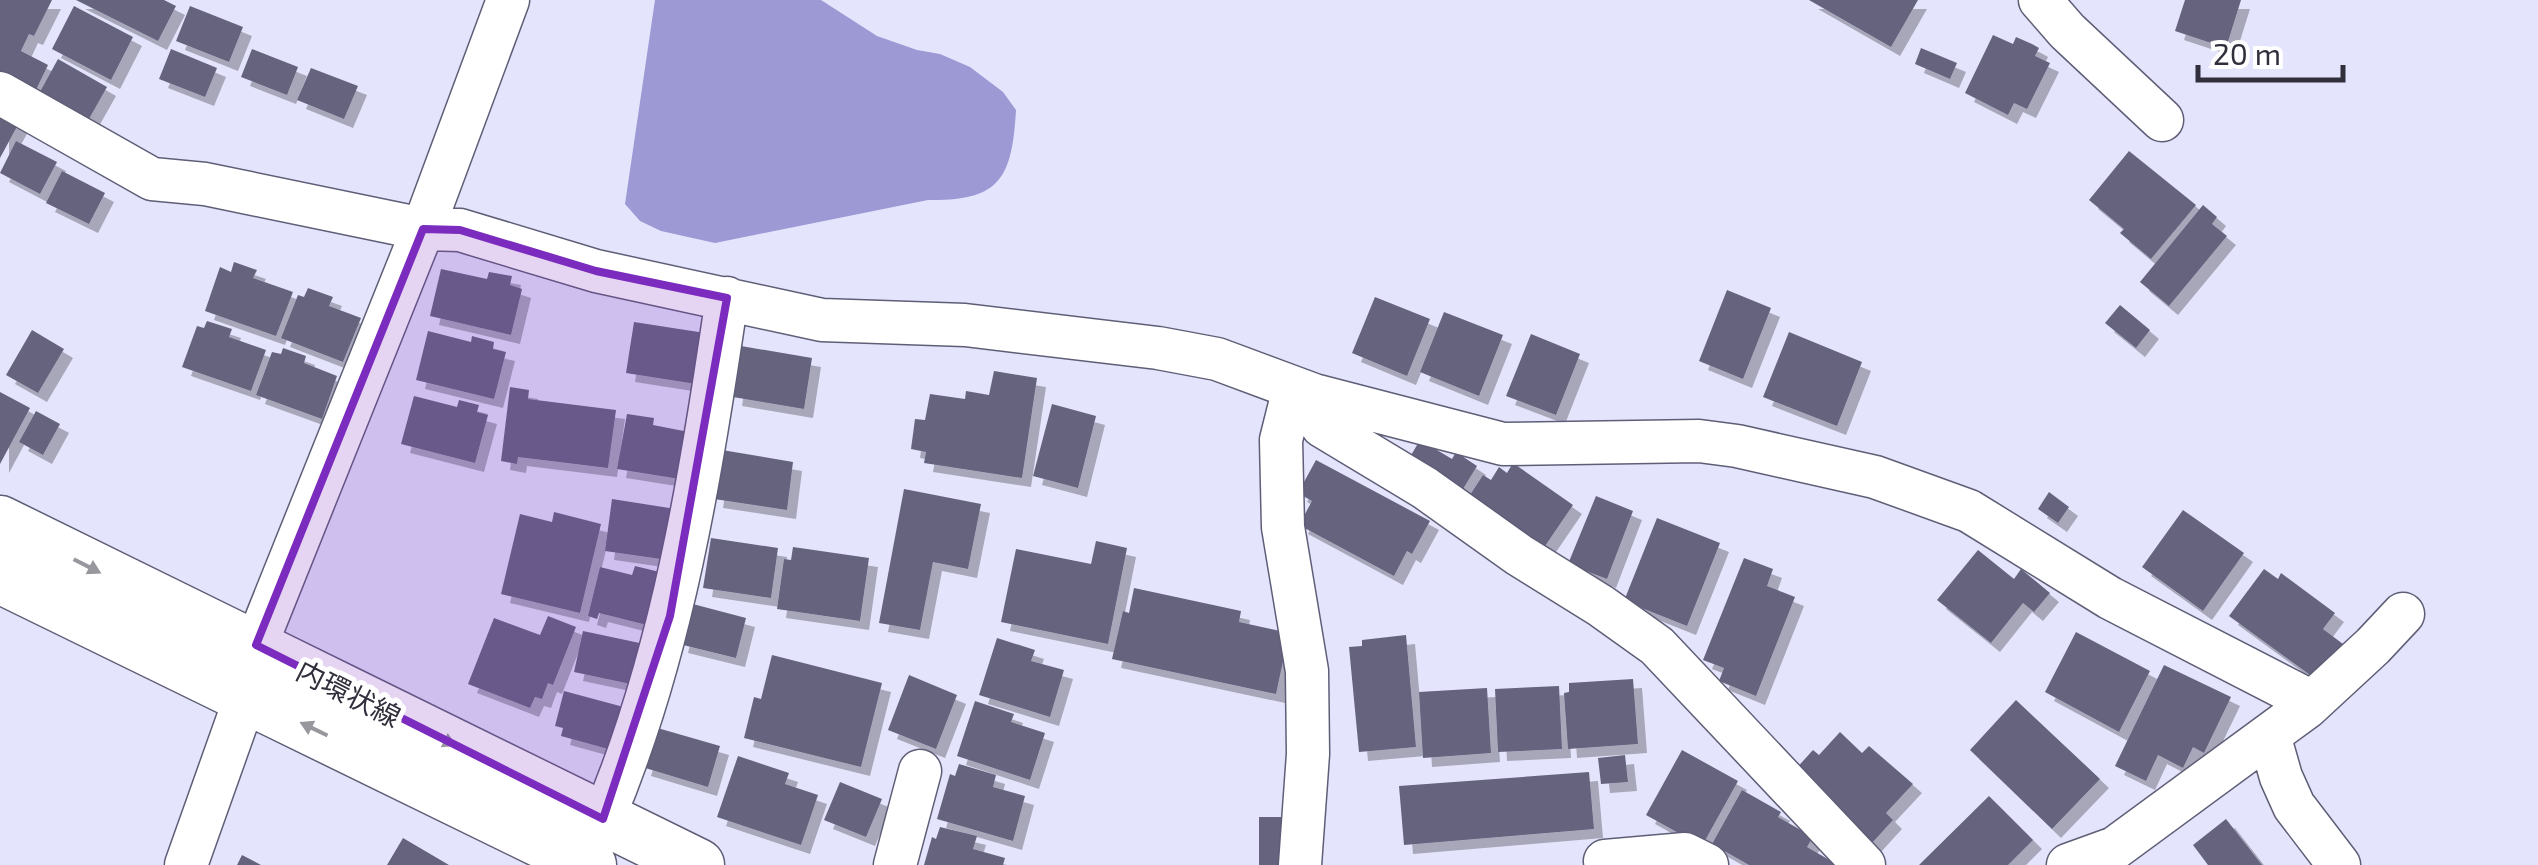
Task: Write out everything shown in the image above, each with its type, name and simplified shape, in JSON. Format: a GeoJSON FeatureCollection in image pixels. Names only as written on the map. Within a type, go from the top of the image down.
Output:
{"type":"FeatureCollection","features":[{"type":"Feature","properties":{"kind":"street"},"geometry":{"type":"LineString","coordinates":[[186,865],[246,696],[256,645],[422,229],[508,0]]}},
{"type":"Feature","properties":{"kind":"street"},"geometry":{"type":"LineString","coordinates":[[2040,0],[2162,120]]}},
{"type":"Feature","properties":{"kind":"street"},"geometry":{"type":"LineString","coordinates":[[0,93],[152,179],[205,184],[422,229],[460,230],[596,272],[822,320],[965,326],[1158,348],[1217,359],[1304,392],[1503,444],[1699,441],[1875,477],[1969,511],[2110,598],[2312,702]]}},
{"type":"Feature","properties":{"kind":"street"},"geometry":{"type":"LineString","coordinates":[[596,842],[670,616],[728,298]]}},
{"type":"Feature","properties":{"kind":"street"},"geometry":{"type":"LineString","coordinates":[[1300,865],[1308,754],[1307,671],[1282,527],[1281,440],[1304,392]]}},
{"type":"Feature","properties":{"kind":"street"},"geometry":{"type":"LineString","coordinates":[[1304,392],[1322,426],[1425,488],[1518,555],[1657,646],[1864,865]]}},
{"type":"Feature","properties":{"kind":"street","name":"内環状線"},"geometry":{"type":"LineString","coordinates":[[0,522],[163,604],[256,645],[596,842]]}},
{"type":"Feature","properties":{"kind":"street","name":"内環状線"},"geometry":{"type":"LineString","coordinates":[[0,577],[246,696],[596,842],[698,865]]}},
{"type":"Feature","properties":{"kind":"street"},"geometry":{"type":"LineString","coordinates":[[2068,865],[2115,848],[2312,702],[2403,614]]}},
{"type":"Feature","properties":{"kind":"street"},"geometry":{"type":"LineString","coordinates":[[2269,734],[2294,806],[2339,865]]}},
{"type":"Feature","properties":{"kind":"street"},"geometry":{"type":"LineString","coordinates":[[895,865],[920,770]]}},
{"type":"Feature","properties":{"kind":"street"},"geometry":{"type":"LineString","coordinates":[[1605,861],[1685,854],[1708,865]]}},
{"type":"Feature","properties":{"kind":"highlighted area"},"geometry":{"type":"Polygon","coordinates":[[[423,229],[460,230],[596,271],[727,298],[670,616],[603,819],[256,645],[423,229]]]}},
{"type":"Feature","properties":{"kind":"shaded area"},"geometry":{"type":"Polygon","coordinates":[[[655,0],[821,0],[877,36],[970,67],[1003,92],[1016,110],[1005,169],[998,181],[972,196],[928,200],[715,243],[661,231],[640,221],[625,204],[655,0]]]}},
{"type":"Feature","properties":{"kind":"building"},"geometry":{"type":"Polygon","coordinates":[[[0,0],[52,0],[34,36],[29,34],[21,51],[48,65],[35,92],[0,74],[0,0]]]}},
{"type":"Feature","properties":{"kind":"building"},"geometry":{"type":"Polygon","coordinates":[[[76,0],[164,0],[176,6],[158,41],[76,0]]]}},
{"type":"Feature","properties":{"kind":"building"},"geometry":{"type":"Polygon","coordinates":[[[1809,0],[1918,0],[1891,47],[1809,0]]]}},
{"type":"Feature","properties":{"kind":"building"},"geometry":{"type":"Polygon","coordinates":[[[2185,0],[2241,0],[2226,48],[2175,31],[2185,0]]]}},
{"type":"Feature","properties":{"kind":"building"},"geometry":{"type":"Polygon","coordinates":[[[74,6],[133,37],[111,80],[52,49],[74,6]]]}},
{"type":"Feature","properties":{"kind":"building"},"geometry":{"type":"Polygon","coordinates":[[[190,6],[243,27],[229,62],[176,41],[190,6]]]}},
{"type":"Feature","properties":{"kind":"building"},"geometry":{"type":"Polygon","coordinates":[[[1993,35],[2013,44],[2016,37],[2032,44],[2039,48],[2035,56],[2050,63],[2027,109],[2014,103],[2008,115],[1965,93],[1993,35]]]}},
{"type":"Feature","properties":{"kind":"building"},"geometry":{"type":"Polygon","coordinates":[[[1921,48],[1957,63],[1950,79],[1915,64],[1921,48]]]}},
{"type":"Feature","properties":{"kind":"building"},"geometry":{"type":"Polygon","coordinates":[[[171,49],[217,68],[205,97],[159,79],[171,49]]]}},
{"type":"Feature","properties":{"kind":"building"},"geometry":{"type":"Polygon","coordinates":[[[252,49],[298,67],[287,95],[241,77],[252,49]]]}},
{"type":"Feature","properties":{"kind":"building"},"geometry":{"type":"Polygon","coordinates":[[[58,59],[107,87],[85,126],[36,99],[58,59]]]}},
{"type":"Feature","properties":{"kind":"building"},"geometry":{"type":"Polygon","coordinates":[[[311,68],[358,86],[344,119],[297,100],[311,68]]]}},
{"type":"Feature","properties":{"kind":"building"},"geometry":{"type":"Polygon","coordinates":[[[0,110],[20,121],[0,158],[0,110]]]}},
{"type":"Feature","properties":{"kind":"building"},"geometry":{"type":"Polygon","coordinates":[[[16,141],[57,162],[40,194],[0,173],[16,141]]]}},
{"type":"Feature","properties":{"kind":"building"},"geometry":{"type":"Polygon","coordinates":[[[2129,151],[2196,205],[2151,259],[2120,233],[2124,229],[2089,200],[2129,151]]]}},
{"type":"Feature","properties":{"kind":"building"},"geometry":{"type":"Polygon","coordinates":[[[62,171],[105,193],[89,224],[46,203],[62,171]]]}},
{"type":"Feature","properties":{"kind":"building"},"geometry":{"type":"Polygon","coordinates":[[[2203,205],[2217,217],[2212,224],[2227,236],[2169,306],[2140,282],[2203,205]]]}},
{"type":"Feature","properties":{"kind":"building"},"geometry":{"type":"Polygon","coordinates":[[[234,262],[257,270],[253,278],[293,292],[276,336],[205,311],[220,267],[231,272],[234,262]]]}},
{"type":"Feature","properties":{"kind":"building"},"geometry":{"type":"Polygon","coordinates":[[[441,269],[487,279],[489,272],[512,276],[510,285],[522,289],[511,335],[430,316],[441,269]]]}},
{"type":"Feature","properties":{"kind":"building"},"geometry":{"type":"Polygon","coordinates":[[[308,288],[333,297],[329,306],[361,318],[343,362],[281,338],[298,295],[304,297],[308,288]]]}},
{"type":"Feature","properties":{"kind":"building"},"geometry":{"type":"Polygon","coordinates":[[[1727,290],[1771,308],[1743,379],[1699,361],[1727,290]]]}},
{"type":"Feature","properties":{"kind":"building"},"geometry":{"type":"Polygon","coordinates":[[[1375,297],[1430,319],[1407,376],[1352,353],[1375,297]]]}},
{"type":"Feature","properties":{"kind":"building"},"geometry":{"type":"Polygon","coordinates":[[[2120,305],[2150,330],[2136,348],[2105,323],[2120,305]]]}},
{"type":"Feature","properties":{"kind":"building"},"geometry":{"type":"Polygon","coordinates":[[[1444,312],[1503,335],[1479,396],[1420,372],[1444,312]]]}},
{"type":"Feature","properties":{"kind":"building"},"geometry":{"type":"Polygon","coordinates":[[[207,321],[232,329],[229,337],[266,350],[251,391],[182,367],[197,326],[204,328],[207,321]]]}},
{"type":"Feature","properties":{"kind":"building"},"geometry":{"type":"Polygon","coordinates":[[[634,322],[705,333],[696,384],[626,373],[634,322]]]}},
{"type":"Feature","properties":{"kind":"building"},"geometry":{"type":"Polygon","coordinates":[[[32,330],[64,349],[38,393],[6,375],[32,330]]]}},
{"type":"Feature","properties":{"kind":"building"},"geometry":{"type":"Polygon","coordinates":[[[428,331],[471,342],[472,336],[494,342],[493,349],[506,352],[494,399],[416,380],[428,331]]]}},
{"type":"Feature","properties":{"kind":"building"},"geometry":{"type":"Polygon","coordinates":[[[1789,332],[1862,362],[1837,426],[1763,397],[1789,332]]]}},
{"type":"Feature","properties":{"kind":"building"},"geometry":{"type":"Polygon","coordinates":[[[1531,334],[1580,354],[1556,415],[1506,396],[1531,334]]]}},
{"type":"Feature","properties":{"kind":"building"},"geometry":{"type":"Polygon","coordinates":[[[741,346],[812,358],[804,409],[733,397],[741,346]]]}},
{"type":"Feature","properties":{"kind":"building"},"geometry":{"type":"Polygon","coordinates":[[[283,348],[306,356],[304,363],[337,376],[322,419],[256,395],[272,352],[281,354],[283,348]]]}},
{"type":"Feature","properties":{"kind":"building"},"geometry":{"type":"Polygon","coordinates":[[[994,371],[1037,378],[1022,478],[924,463],[926,452],[911,449],[915,419],[925,420],[930,394],[965,399],[966,391],[989,395],[994,371]]]}},
{"type":"Feature","properties":{"kind":"building"},"geometry":{"type":"Polygon","coordinates":[[[510,387],[529,390],[528,399],[616,410],[608,468],[518,457],[517,464],[501,461],[510,387]]]}},
{"type":"Feature","properties":{"kind":"building"},"geometry":{"type":"Polygon","coordinates":[[[0,392],[30,408],[0,464],[0,392]]]}},
{"type":"Feature","properties":{"kind":"building"},"geometry":{"type":"Polygon","coordinates":[[[414,396],[457,407],[459,400],[479,405],[477,412],[488,415],[475,463],[401,444],[414,396]]]}},
{"type":"Feature","properties":{"kind":"building"},"geometry":{"type":"Polygon","coordinates":[[[1052,404],[1096,416],[1078,488],[1033,476],[1052,404]]]}},
{"type":"Feature","properties":{"kind":"building"},"geometry":{"type":"Polygon","coordinates":[[[36,411],[60,424],[43,455],[19,442],[36,411]]]}},
{"type":"Feature","properties":{"kind":"building"},"geometry":{"type":"Polygon","coordinates":[[[627,414],[654,418],[653,425],[694,433],[686,480],[617,469],[627,414]]]}},
{"type":"Feature","properties":{"kind":"building"},"geometry":{"type":"Polygon","coordinates":[[[1420,440],[1452,459],[1456,452],[1477,466],[1460,494],[1407,462],[1420,440]]]}},
{"type":"Feature","properties":{"kind":"building"},"geometry":{"type":"Polygon","coordinates":[[[722,450],[793,462],[787,510],[714,499],[722,450]]]}},
{"type":"Feature","properties":{"kind":"building"},"geometry":{"type":"Polygon","coordinates":[[[1316,460],[1430,521],[1412,554],[1407,551],[1394,576],[1299,525],[1312,501],[1298,493],[1316,460]]]}},
{"type":"Feature","properties":{"kind":"building"},"geometry":{"type":"Polygon","coordinates":[[[1513,463],[1573,505],[1543,549],[1468,498],[1483,475],[1491,480],[1499,467],[1507,473],[1513,463]]]}},
{"type":"Feature","properties":{"kind":"building"},"geometry":{"type":"Polygon","coordinates":[[[904,489],[981,504],[968,569],[933,562],[920,630],[879,623],[904,489]]]}},
{"type":"Feature","properties":{"kind":"building"},"geometry":{"type":"Polygon","coordinates":[[[2049,492],[2069,507],[2058,523],[2038,509],[2049,492]]]}},
{"type":"Feature","properties":{"kind":"building"},"geometry":{"type":"Polygon","coordinates":[[[1596,496],[1633,511],[1607,579],[1568,564],[1596,496]]]}},
{"type":"Feature","properties":{"kind":"building"},"geometry":{"type":"Polygon","coordinates":[[[612,499],[682,510],[675,561],[605,551],[612,499]]]}},
{"type":"Feature","properties":{"kind":"building"},"geometry":{"type":"Polygon","coordinates":[[[2183,510],[2244,553],[2203,611],[2142,567],[2183,510]]]}},
{"type":"Feature","properties":{"kind":"building"},"geometry":{"type":"Polygon","coordinates":[[[554,512],[601,524],[580,613],[501,594],[520,514],[552,522],[554,512]]]}},
{"type":"Feature","properties":{"kind":"building"},"geometry":{"type":"Polygon","coordinates":[[[1657,518],[1720,543],[1687,626],[1624,601],[1657,518]]]}},
{"type":"Feature","properties":{"kind":"building"},"geometry":{"type":"Polygon","coordinates":[[[711,538],[778,548],[771,598],[703,588],[711,538]]]}},
{"type":"Feature","properties":{"kind":"building"},"geometry":{"type":"Polygon","coordinates":[[[1096,541],[1127,548],[1108,644],[1001,622],[1016,549],[1091,564],[1096,541]]]}},
{"type":"Feature","properties":{"kind":"building"},"geometry":{"type":"Polygon","coordinates":[[[793,547],[869,558],[860,621],[777,609],[784,559],[791,560],[793,547]]]}},
{"type":"Feature","properties":{"kind":"building"},"geometry":{"type":"Polygon","coordinates":[[[1978,550],[2014,579],[2021,569],[2050,593],[2034,612],[2023,603],[1991,643],[1937,600],[1978,550]]]}},
{"type":"Feature","properties":{"kind":"building"},"geometry":{"type":"Polygon","coordinates":[[[1744,558],[1773,569],[1767,586],[1795,597],[1756,696],[1719,681],[1724,668],[1703,660],[1744,558]]]}},
{"type":"Feature","properties":{"kind":"building"},"geometry":{"type":"Polygon","coordinates":[[[635,566],[672,575],[659,628],[599,613],[597,619],[588,616],[600,567],[632,575],[635,566]]]}},
{"type":"Feature","properties":{"kind":"building"},"geometry":{"type":"Polygon","coordinates":[[[2264,569],[2278,579],[2281,573],[2335,613],[2323,629],[2343,644],[2317,680],[2229,616],[2264,569]]]}},
{"type":"Feature","properties":{"kind":"building"},"geometry":{"type":"Polygon","coordinates":[[[1134,588],[1241,611],[1239,622],[1289,633],[1276,694],[1112,659],[1123,611],[1129,613],[1134,588]]]}},
{"type":"Feature","properties":{"kind":"building"},"geometry":{"type":"Polygon","coordinates":[[[689,603],[746,618],[736,658],[679,644],[689,603]]]}},
{"type":"Feature","properties":{"kind":"building"},"geometry":{"type":"Polygon","coordinates":[[[548,616],[576,627],[553,685],[548,683],[542,699],[535,697],[530,708],[468,684],[494,618],[540,635],[548,616]]]}},
{"type":"Feature","properties":{"kind":"building"},"geometry":{"type":"Polygon","coordinates":[[[583,631],[649,645],[640,686],[574,672],[583,631]]]}},
{"type":"Feature","properties":{"kind":"building"},"geometry":{"type":"Polygon","coordinates":[[[2076,632],[2150,671],[2119,732],[2045,692],[2076,632]]]}},
{"type":"Feature","properties":{"kind":"building"},"geometry":{"type":"Polygon","coordinates":[[[1406,635],[1416,747],[1359,752],[1349,647],[1362,646],[1362,640],[1406,635]]]}},
{"type":"Feature","properties":{"kind":"building"},"geometry":{"type":"Polygon","coordinates":[[[997,638],[1035,650],[1031,661],[1064,670],[1050,717],[979,695],[997,638]]]}},
{"type":"Feature","properties":{"kind":"building"},"geometry":{"type":"Polygon","coordinates":[[[772,655],[882,683],[861,767],[744,738],[754,697],[761,699],[772,655]]]}},
{"type":"Feature","properties":{"kind":"building"},"geometry":{"type":"Polygon","coordinates":[[[2164,665],[2231,697],[2204,753],[2193,747],[2183,768],[2158,755],[2146,781],[2115,766],[2164,665]]]}},
{"type":"Feature","properties":{"kind":"building"},"geometry":{"type":"Polygon","coordinates":[[[909,675],[957,695],[936,749],[888,730],[909,675]]]}},
{"type":"Feature","properties":{"kind":"building"},"geometry":{"type":"Polygon","coordinates":[[[1633,679],[1638,744],[1568,749],[1564,693],[1569,692],[1569,683],[1633,679]]]}},
{"type":"Feature","properties":{"kind":"building"},"geometry":{"type":"Polygon","coordinates":[[[1559,686],[1562,749],[1498,752],[1495,689],[1559,686]]]}},
{"type":"Feature","properties":{"kind":"building"},"geometry":{"type":"Polygon","coordinates":[[[1487,688],[1491,753],[1423,758],[1419,692],[1487,688]]]}},
{"type":"Feature","properties":{"kind":"building"},"geometry":{"type":"Polygon","coordinates":[[[564,691],[631,709],[619,752],[561,736],[563,728],[555,726],[564,691]]]}},
{"type":"Feature","properties":{"kind":"building"},"geometry":{"type":"Polygon","coordinates":[[[2016,700],[2100,779],[2052,829],[1970,750],[2016,700]]]}},
{"type":"Feature","properties":{"kind":"building"},"geometry":{"type":"Polygon","coordinates":[[[975,701],[1014,714],[1011,722],[1045,733],[1030,780],[957,756],[975,701]]]}},
{"type":"Feature","properties":{"kind":"building"},"geometry":{"type":"Polygon","coordinates":[[[654,727],[720,746],[708,787],[642,767],[654,727]]]}},
{"type":"Feature","properties":{"kind":"building"},"geometry":{"type":"Polygon","coordinates":[[[1840,732],[1862,753],[1869,746],[1913,784],[1886,813],[1893,820],[1872,843],[1793,772],[1813,750],[1819,755],[1840,732]]]}},
{"type":"Feature","properties":{"kind":"building"},"geometry":{"type":"Polygon","coordinates":[[[1682,750],[1738,781],[1702,846],[1646,815],[1682,750]]]}},
{"type":"Feature","properties":{"kind":"building"},"geometry":{"type":"Polygon","coordinates":[[[1625,755],[1628,782],[1601,784],[1598,758],[1625,755]]]}},
{"type":"Feature","properties":{"kind":"building"},"geometry":{"type":"Polygon","coordinates":[[[738,756],[789,773],[785,784],[818,795],[801,845],[717,817],[738,756]]]}},
{"type":"Feature","properties":{"kind":"building"},"geometry":{"type":"Polygon","coordinates":[[[959,764],[996,775],[993,787],[1025,796],[1013,841],[937,819],[950,774],[955,776],[959,764]]]}},
{"type":"Feature","properties":{"kind":"building"},"geometry":{"type":"Polygon","coordinates":[[[1589,772],[1594,829],[1404,845],[1399,786],[1589,772]]]}},
{"type":"Feature","properties":{"kind":"building"},"geometry":{"type":"Polygon","coordinates":[[[840,782],[882,799],[866,837],[824,820],[840,782]]]}},
{"type":"Feature","properties":{"kind":"building"},"geometry":{"type":"Polygon","coordinates":[[[1742,790],[1781,812],[1778,817],[1813,837],[1807,847],[1838,865],[1749,865],[1712,844],[1742,790]]]}},
{"type":"Feature","properties":{"kind":"building"},"geometry":{"type":"Polygon","coordinates":[[[1989,796],[2033,840],[2008,865],[1919,865],[1989,796]]]}},
{"type":"Feature","properties":{"kind":"building"},"geometry":{"type":"Polygon","coordinates":[[[1259,817],[1285,817],[1285,865],[1259,865],[1259,817]]]}},
{"type":"Feature","properties":{"kind":"building"},"geometry":{"type":"Polygon","coordinates":[[[2226,819],[2262,865],[2208,865],[2193,845],[2226,819]]]}},
{"type":"Feature","properties":{"kind":"building"},"geometry":{"type":"Polygon","coordinates":[[[940,827],[977,836],[973,849],[1005,858],[1003,865],[924,865],[932,837],[936,839],[940,827]]]}},
{"type":"Feature","properties":{"kind":"building"},"geometry":{"type":"Polygon","coordinates":[[[403,838],[449,865],[387,865],[403,838]]]}},
{"type":"Feature","properties":{"kind":"building"},"geometry":{"type":"Polygon","coordinates":[[[242,855],[261,865],[237,865],[242,855]]]}}]}
